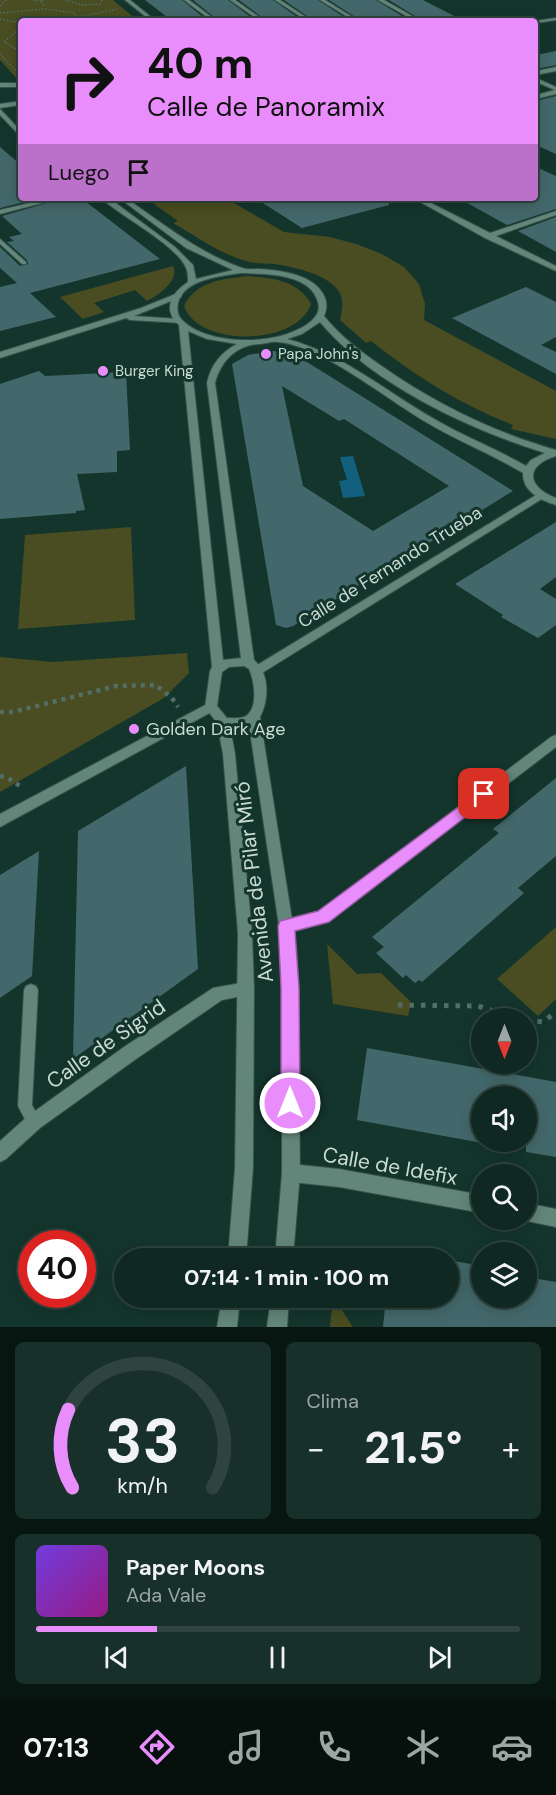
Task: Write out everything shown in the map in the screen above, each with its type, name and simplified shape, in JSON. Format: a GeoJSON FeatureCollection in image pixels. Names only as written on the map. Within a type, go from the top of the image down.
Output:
{"type":"FeatureCollection","features":[{"type":"Feature","properties":{"kind":"street"},"geometry":{"type":"LineString","coordinates":[[127,0],[150,18]]}},
{"type":"Feature","properties":{"kind":"street"},"geometry":{"type":"LineString","coordinates":[[380,0],[413,18]]}},
{"type":"Feature","properties":{"kind":"street"},"geometry":{"type":"LineString","coordinates":[[538,22],[556,19]]}},
{"type":"Feature","properties":{"kind":"street"},"geometry":{"type":"LineString","coordinates":[[538,73],[556,69]]}},
{"type":"Feature","properties":{"kind":"street"},"geometry":{"type":"LineString","coordinates":[[0,78],[18,84]]}},
{"type":"Feature","properties":{"kind":"street"},"geometry":{"type":"LineString","coordinates":[[538,81],[556,91]]}},
{"type":"Feature","properties":{"kind":"street"},"geometry":{"type":"LineString","coordinates":[[0,85],[18,84]]}},
{"type":"Feature","properties":{"kind":"street"},"geometry":{"type":"LineString","coordinates":[[538,96],[556,91]]}},
{"type":"Feature","properties":{"kind":"street"},"geometry":{"type":"LineString","coordinates":[[0,106],[18,103]]}},
{"type":"Feature","properties":{"kind":"street"},"geometry":{"type":"LineString","coordinates":[[0,111],[18,132]]}},
{"type":"Feature","properties":{"kind":"street"},"geometry":{"type":"LineString","coordinates":[[108,201],[189,265],[192,283]]}},
{"type":"Feature","properties":{"kind":"street"},"geometry":{"type":"LineString","coordinates":[[126,201],[189,246],[241,271]]}},
{"type":"Feature","properties":{"kind":"street"},"geometry":{"type":"LineString","coordinates":[[422,201],[556,269]]}},
{"type":"Feature","properties":{"kind":"street"},"geometry":{"type":"LineString","coordinates":[[488,236],[556,213]]}},
{"type":"Feature","properties":{"kind":"street"},"geometry":{"type":"LineString","coordinates":[[0,355],[155,306],[178,295],[192,283],[223,273],[241,271],[281,274],[312,287],[321,296],[323,306],[320,316],[312,325],[299,332],[275,340],[248,342],[218,339],[198,333],[181,323],[147,318],[105,322]]}},
{"type":"Feature","properties":{"kind":"street"},"geometry":{"type":"LineString","coordinates":[[178,295],[173,309],[181,323],[214,646],[219,667],[214,680],[211,707],[223,722],[244,722],[254,717],[258,709],[260,692],[253,666],[211,383],[214,365],[232,350],[248,342]]}},
{"type":"Feature","properties":{"kind":"street"},"geometry":{"type":"LineString","coordinates":[[320,316],[327,326],[356,351],[399,383],[451,415],[493,434],[555,453]]}},
{"type":"Feature","properties":{"kind":"street"},"geometry":{"type":"LineString","coordinates":[[275,340],[308,347],[332,358],[434,423],[526,471]]}},
{"type":"Feature","properties":{"kind":"street"},"geometry":{"type":"LineString","coordinates":[[555,453],[541,456],[532,462],[526,471],[532,488],[556,502]]}},
{"type":"Feature","properties":{"kind":"street","name":"Calle de Fernando Trueba"},"geometry":{"type":"LineString","coordinates":[[253,666],[541,495]]}},
{"type":"Feature","properties":{"kind":"street"},"geometry":{"type":"LineString","coordinates":[[219,667],[228,663],[253,666]]}},
{"type":"Feature","properties":{"kind":"street"},"geometry":{"type":"LineString","coordinates":[[0,821],[211,707]]}},
{"type":"Feature","properties":{"kind":"street","name":"Avenida de Pilar Miró"},"geometry":{"type":"LineString","coordinates":[[254,717],[286,926],[290,987],[291,1173],[285,1248]]}},
{"type":"Feature","properties":{"kind":"street","name":"Avenida de Pilar Miró"},"geometry":{"type":"LineString","coordinates":[[223,722],[229,754],[245,933],[244,1168],[238,1248]]}},
{"type":"Feature","properties":{"kind":"street"},"geometry":{"type":"LineString","coordinates":[[286,926],[323,917],[556,740]]}},
{"type":"Feature","properties":{"kind":"street","name":"Calle de Sigrid"},"geometry":{"type":"LineString","coordinates":[[0,1153],[34,1122],[219,993],[246,989]]}},
{"type":"Feature","properties":{"kind":"street","name":"Calle de Idefix"},"geometry":{"type":"LineString","coordinates":[[291,1173],[339,1178],[471,1202]]}},
{"type":"Feature","properties":{"kind":"street"},"geometry":{"type":"LineString","coordinates":[[537,1214],[556,1218]]}},
{"type":"Feature","properties":{"kind":"street"},"geometry":{"type":"LineString","coordinates":[[227,1327],[230,1308]]}},
{"type":"Feature","properties":{"kind":"street"},"geometry":{"type":"LineString","coordinates":[[277,1327],[279,1308]]}},
{"type":"Feature","properties":{"kind":"lane"},"geometry":{"type":"LineString","coordinates":[[186,0],[211,18]]}},
{"type":"Feature","properties":{"kind":"lane"},"geometry":{"type":"LineString","coordinates":[[232,0],[259,18]]}},
{"type":"Feature","properties":{"kind":"lane"},"geometry":{"type":"LineString","coordinates":[[277,0],[305,18]]}},
{"type":"Feature","properties":{"kind":"lane"},"geometry":{"type":"LineString","coordinates":[[322,0],[352,18]]}},
{"type":"Feature","properties":{"kind":"lane"},"geometry":{"type":"LineString","coordinates":[[0,212],[46,201]]}},
{"type":"Feature","properties":{"kind":"lane"},"geometry":{"type":"LineString","coordinates":[[0,241],[24,264]]}},
{"type":"Feature","properties":{"kind":"lane"},"geometry":{"type":"LineString","coordinates":[[31,990],[25,1106],[34,1122]]}},
{"type":"Feature","properties":{"kind":"path"},"geometry":{"type":"LineString","coordinates":[[0,6],[6,0]]}},
{"type":"Feature","properties":{"kind":"path"},"geometry":{"type":"LineString","coordinates":[[33,0],[42,0],[44,7]]}},
{"type":"Feature","properties":{"kind":"path"},"geometry":{"type":"LineString","coordinates":[[65,0],[83,5],[100,4],[102,0]]}},
{"type":"Feature","properties":{"kind":"path"},"geometry":{"type":"LineString","coordinates":[[72,18],[135,6]]}},
{"type":"Feature","properties":{"kind":"path"},"geometry":{"type":"LineString","coordinates":[[0,13],[44,7],[63,9],[74,13],[76,17]]}},
{"type":"Feature","properties":{"kind":"path"},"geometry":{"type":"LineString","coordinates":[[0,19],[18,24]]}},
{"type":"Feature","properties":{"kind":"path"},"geometry":{"type":"LineString","coordinates":[[7,44],[4,42],[18,28]]}},
{"type":"Feature","properties":{"kind":"path"},"geometry":{"type":"LineString","coordinates":[[0,45],[7,44],[18,50]]}},
{"type":"Feature","properties":{"kind":"path"},"geometry":{"type":"LineString","coordinates":[[0,54],[18,73]]}},
{"type":"Feature","properties":{"kind":"path"},"geometry":{"type":"LineString","coordinates":[[0,712],[13,712],[116,686],[156,685],[172,698],[186,720]]}},
{"type":"Feature","properties":{"kind":"path"},"geometry":{"type":"LineString","coordinates":[[0,776],[8,778],[39,798]]}},
{"type":"Feature","properties":{"kind":"path"},"geometry":{"type":"LineString","coordinates":[[398,1005],[484,1008]]}},
{"type":"Feature","properties":{"kind":"path"},"geometry":{"type":"LineString","coordinates":[[537,1021],[543,1022],[556,1012]]}},
{"type":"Feature","properties":{"kind":"green space"},"geometry":{"type":"Polygon","coordinates":[[[0,0],[113,0],[134,18],[18,18],[18,79],[0,60],[0,0]]]}},
{"type":"Feature","properties":{"kind":"green space"},"geometry":{"type":"Polygon","coordinates":[[[150,201],[230,201],[284,232],[330,237],[382,254],[404,267],[419,284],[425,304],[424,320],[556,391],[556,439],[511,429],[513,425],[457,399],[404,366],[371,341],[366,343],[340,320],[341,296],[331,283],[299,269],[236,258],[173,223],[178,221],[150,201]]]}},
{"type":"Feature","properties":{"kind":"green space"},"geometry":{"type":"Polygon","coordinates":[[[173,266],[174,277],[171,282],[147,301],[135,290],[94,303],[104,312],[83,319],[60,297],[173,266]]]}},
{"type":"Feature","properties":{"kind":"green space"},"geometry":{"type":"Polygon","coordinates":[[[248,276],[275,279],[292,285],[306,296],[311,304],[302,318],[287,328],[269,334],[248,336],[227,335],[208,329],[193,320],[184,306],[189,298],[203,286],[220,280],[248,276]]]}},
{"type":"Feature","properties":{"kind":"green space"},"geometry":{"type":"Polygon","coordinates":[[[131,527],[135,620],[18,629],[25,535],[131,527]]]}},
{"type":"Feature","properties":{"kind":"green space"},"geometry":{"type":"Polygon","coordinates":[[[187,653],[189,673],[164,698],[0,792],[0,657],[53,662],[187,653]]]}},
{"type":"Feature","properties":{"kind":"green space"},"geometry":{"type":"Polygon","coordinates":[[[556,927],[556,999],[538,1016],[537,1008],[529,1008],[497,979],[556,927]]]}},
{"type":"Feature","properties":{"kind":"green space"},"geometry":{"type":"Polygon","coordinates":[[[327,944],[357,974],[381,973],[411,1002],[408,1016],[333,1004],[327,944]]]}},
{"type":"Feature","properties":{"kind":"green space"},"geometry":{"type":"Polygon","coordinates":[[[332,1308],[341,1308],[353,1327],[330,1327],[332,1308]]]}},
{"type":"Feature","properties":{"kind":"water"},"geometry":{"type":"Polygon","coordinates":[[[353,456],[365,496],[343,498],[339,481],[347,480],[340,457],[353,456]]]}},
{"type":"Feature","properties":{"kind":"building"},"geometry":{"type":"Polygon","coordinates":[[[145,0],[182,0],[204,18],[168,18],[145,0]]]}},
{"type":"Feature","properties":{"kind":"building"},"geometry":{"type":"Polygon","coordinates":[[[193,0],[228,0],[252,18],[215,18],[193,0]]]}},
{"type":"Feature","properties":{"kind":"building"},"geometry":{"type":"Polygon","coordinates":[[[239,0],[273,0],[299,18],[263,18],[239,0]]]}},
{"type":"Feature","properties":{"kind":"building"},"geometry":{"type":"Polygon","coordinates":[[[284,0],[318,0],[345,18],[310,18],[284,0]]]}},
{"type":"Feature","properties":{"kind":"building"},"geometry":{"type":"Polygon","coordinates":[[[329,0],[376,0],[405,18],[356,18],[329,0]]]}},
{"type":"Feature","properties":{"kind":"building"},"geometry":{"type":"Polygon","coordinates":[[[389,0],[423,0],[458,18],[418,18],[389,0]]]}},
{"type":"Feature","properties":{"kind":"building"},"geometry":{"type":"Polygon","coordinates":[[[556,51],[556,65],[538,69],[538,55],[556,51]]]}},
{"type":"Feature","properties":{"kind":"building"},"geometry":{"type":"Polygon","coordinates":[[[556,96],[556,154],[538,146],[538,100],[556,96]]]}},
{"type":"Feature","properties":{"kind":"building"},"geometry":{"type":"Polygon","coordinates":[[[0,147],[18,162],[18,201],[29,201],[0,208],[0,147]]]}},
{"type":"Feature","properties":{"kind":"building"},"geometry":{"type":"Polygon","coordinates":[[[538,168],[556,176],[556,209],[507,225],[463,201],[538,201],[538,168]]]}},
{"type":"Feature","properties":{"kind":"building"},"geometry":{"type":"Polygon","coordinates":[[[54,201],[85,201],[160,259],[30,293],[56,317],[0,331],[0,287],[17,283],[0,268],[0,247],[20,266],[28,264],[27,260],[7,242],[14,241],[9,237],[22,234],[2,216],[54,201]]]}},
{"type":"Feature","properties":{"kind":"building"},"geometry":{"type":"Polygon","coordinates":[[[260,201],[388,201],[389,205],[302,228],[260,201]]]}},
{"type":"Feature","properties":{"kind":"building"},"geometry":{"type":"Polygon","coordinates":[[[556,217],[556,252],[518,231],[556,217]]]}},
{"type":"Feature","properties":{"kind":"building"},"geometry":{"type":"Polygon","coordinates":[[[526,287],[556,302],[556,337],[541,345],[556,352],[556,374],[452,318],[526,287]]]}},
{"type":"Feature","properties":{"kind":"building"},"geometry":{"type":"Polygon","coordinates":[[[270,351],[291,352],[513,491],[398,562],[395,559],[357,582],[361,584],[293,626],[286,628],[276,625],[232,364],[248,355],[270,351]],[[282,386],[303,486],[373,531],[449,486],[344,419],[339,421],[282,386]]]}},
{"type":"Feature","properties":{"kind":"building"},"geometry":{"type":"Polygon","coordinates":[[[39,371],[45,376],[126,372],[130,450],[117,451],[117,472],[77,474],[85,510],[76,511],[76,513],[0,519],[0,384],[39,371]]]}},
{"type":"Feature","properties":{"kind":"building"},"geometry":{"type":"Polygon","coordinates":[[[556,522],[556,577],[540,589],[556,599],[556,625],[538,638],[501,617],[503,615],[455,584],[556,522]]]}},
{"type":"Feature","properties":{"kind":"building"},"geometry":{"type":"Polygon","coordinates":[[[186,766],[198,969],[73,1059],[78,831],[186,766]]]}},
{"type":"Feature","properties":{"kind":"building"},"geometry":{"type":"Polygon","coordinates":[[[556,778],[556,856],[518,888],[524,893],[422,982],[419,980],[415,983],[406,975],[403,978],[376,953],[384,947],[372,937],[499,833],[493,829],[556,778]]]}},
{"type":"Feature","properties":{"kind":"building"},"geometry":{"type":"Polygon","coordinates":[[[39,851],[32,976],[0,998],[0,875],[39,851]]]}},
{"type":"Feature","properties":{"kind":"building"},"geometry":{"type":"Polygon","coordinates":[[[367,1048],[471,1067],[471,1074],[512,1074],[556,1082],[556,1157],[526,1152],[537,1152],[537,1086],[471,1086],[471,1141],[357,1120],[367,1048]]]}},
{"type":"Feature","properties":{"kind":"building"},"geometry":{"type":"Polygon","coordinates":[[[459,1262],[471,1264],[471,1308],[537,1308],[537,1279],[556,1282],[556,1327],[383,1327],[385,1308],[459,1308],[459,1262]]]}},
{"type":"Feature","properties":{"kind":"place","name":"Papa John's"},"geometry":{"type":"Point","coordinates":[266,354]}},
{"type":"Feature","properties":{"kind":"place","name":"Burger King"},"geometry":{"type":"Point","coordinates":[103,371]}},
{"type":"Feature","properties":{"kind":"place","name":"Golden Dark Age"},"geometry":{"type":"Point","coordinates":[134,729]}},
{"type":"Feature","properties":{"kind":"route"},"geometry":{"type":"LineString","coordinates":[[290,1103],[290,987],[286,926],[323,917],[484,794]]}}]}
